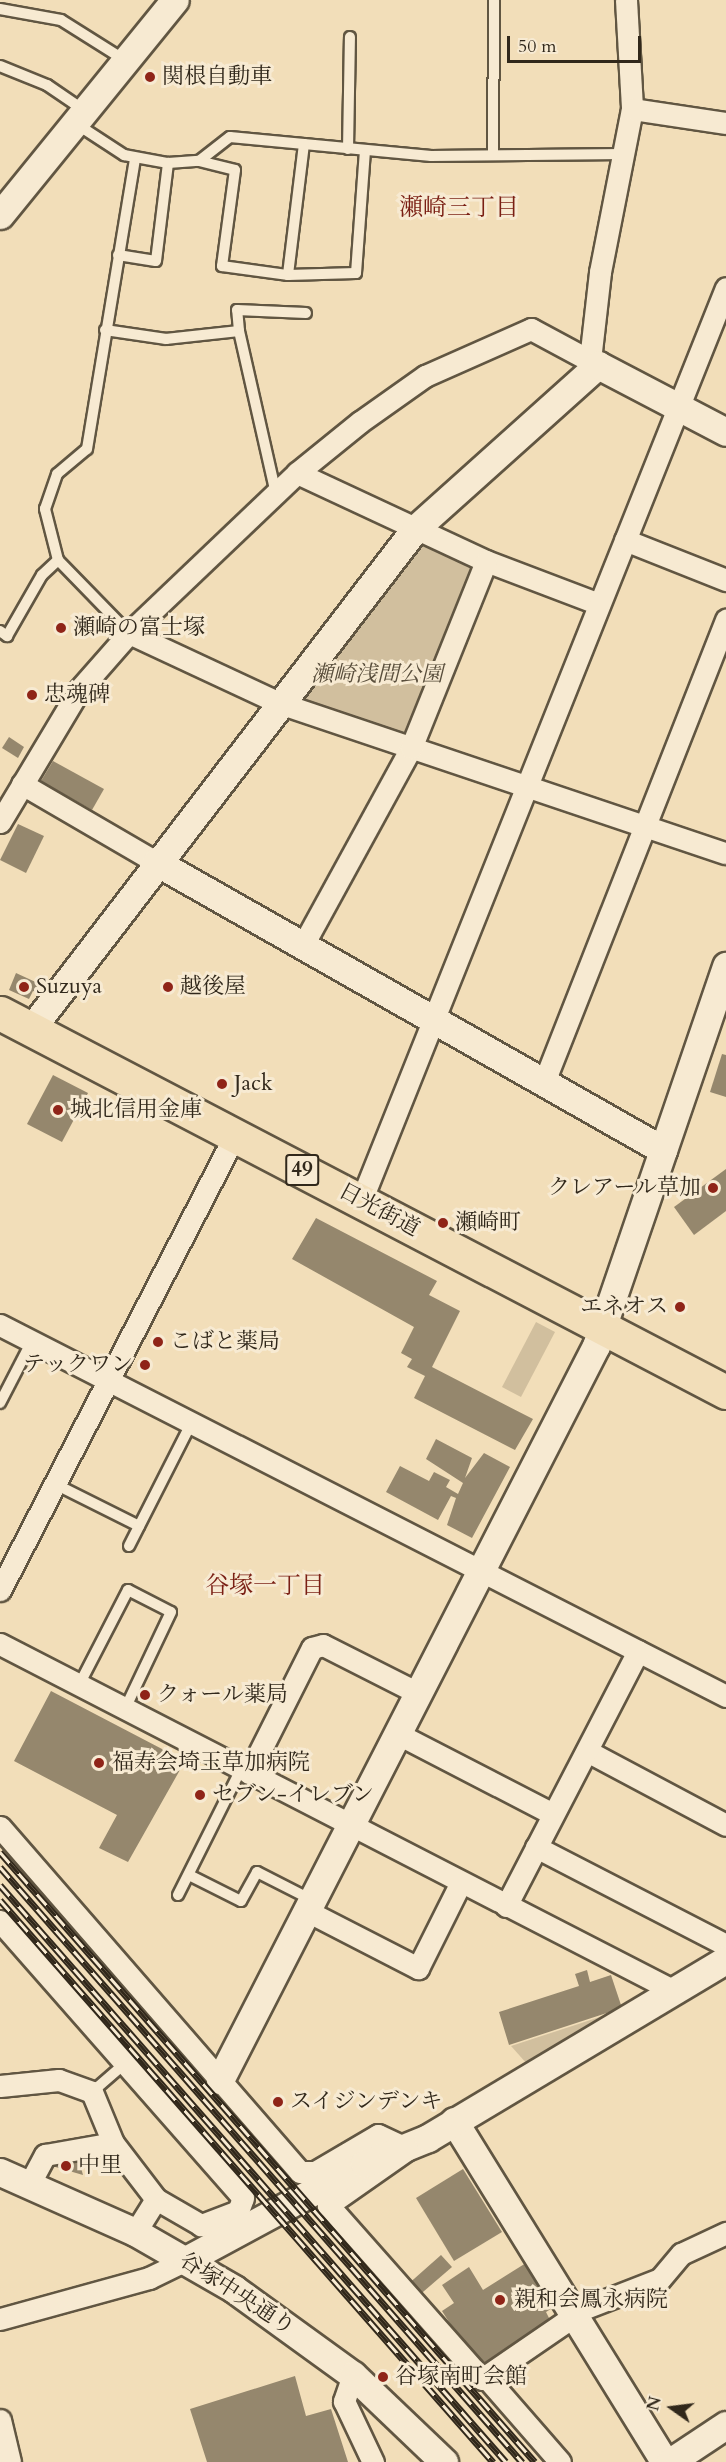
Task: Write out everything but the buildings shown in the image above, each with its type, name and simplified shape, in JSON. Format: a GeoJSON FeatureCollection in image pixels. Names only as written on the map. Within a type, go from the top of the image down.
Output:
{"type":"FeatureCollection","features":[{"type":"Feature","properties":{"kind":"main road","name":"日光街道"},"geometry":{"type":"LineString","coordinates":[[0,1013],[726,1392]]}},
{"type":"Feature","properties":{"kind":"street"},"geometry":{"type":"LineString","coordinates":[[0,215],[175,0]]}},
{"type":"Feature","properties":{"kind":"street"},"geometry":{"type":"LineString","coordinates":[[31,1029],[156,862],[415,530],[594,362],[600,272],[632,109],[626,0]]}},
{"type":"Feature","properties":{"kind":"street"},"geometry":{"type":"LineString","coordinates":[[632,109],[726,123]]}},
{"type":"Feature","properties":{"kind":"street"},"geometry":{"type":"LineString","coordinates":[[360,1201],[726,288]]}},
{"type":"Feature","properties":{"kind":"street"},"geometry":{"type":"LineString","coordinates":[[0,822],[79,690],[129,633],[297,473],[425,376],[531,329],[726,432]]}},
{"type":"Feature","properties":{"kind":"street"},"geometry":{"type":"LineString","coordinates":[[297,473],[415,530],[486,561],[599,604]]}},
{"type":"Feature","properties":{"kind":"street"},"geometry":{"type":"LineString","coordinates":[[625,540],[726,580]]}},
{"type":"Feature","properties":{"kind":"street"},"geometry":{"type":"LineString","coordinates":[[303,945],[411,747],[486,561]]}},
{"type":"Feature","properties":{"kind":"street"},"geometry":{"type":"LineString","coordinates":[[544,1082],[726,620]]}},
{"type":"Feature","properties":{"kind":"street"},"geometry":{"type":"LineString","coordinates":[[129,633],[279,703],[726,853]]}},
{"type":"Feature","properties":{"kind":"street"},"geometry":{"type":"LineString","coordinates":[[22,784],[663,1150]]}},
{"type":"Feature","properties":{"kind":"street"},"geometry":{"type":"LineString","coordinates":[[220,2080],[482,1571],[604,1327],[726,966]]}},
{"type":"Feature","properties":{"kind":"street"},"geometry":{"type":"LineString","coordinates":[[0,1590],[235,1135]]}},
{"type":"Feature","properties":{"kind":"street"},"geometry":{"type":"LineString","coordinates":[[0,1325],[726,1696]]}},
{"type":"Feature","properties":{"kind":"street"},"geometry":{"type":"LineString","coordinates":[[0,1644],[674,1991]]}},
{"type":"Feature","properties":{"kind":"street"},"geometry":{"type":"LineString","coordinates":[[245,1771],[312,1648],[323,1645],[418,1693]]}},
{"type":"Feature","properties":{"kind":"street"},"geometry":{"type":"LineString","coordinates":[[506,1906],[638,1651]]}},
{"type":"Feature","properties":{"kind":"street"},"geometry":{"type":"LineString","coordinates":[[398,1734],[553,1814]]}},
{"type":"Feature","properties":{"kind":"street"},"geometry":{"type":"LineString","coordinates":[[587,1750],[726,1825]]}},
{"type":"Feature","properties":{"kind":"street"},"geometry":{"type":"LineString","coordinates":[[0,1827],[300,2172],[315,2172],[378,2135],[408,2149]]}},
{"type":"Feature","properties":{"kind":"street"},"geometry":{"type":"LineString","coordinates":[[536,1847],[726,1958],[408,2149],[328,2205],[485,2376],[560,2462]]}},
{"type":"Feature","properties":{"kind":"street"},"geometry":{"type":"LineString","coordinates":[[309,1906],[418,1968],[461,1882]]}},
{"type":"Feature","properties":{"kind":"street"},"geometry":{"type":"LineString","coordinates":[[0,1921],[243,2198],[238,2211],[201,2225],[156,2199],[113,2143],[92,2092],[59,2080],[0,2086]]}},
{"type":"Feature","properties":{"kind":"street"},"geometry":{"type":"LineString","coordinates":[[454,2121],[576,2313],[662,2461],[726,2425]]}},
{"type":"Feature","properties":{"kind":"street"},"geometry":{"type":"LineString","coordinates":[[30,2183],[45,2155],[113,2143]]}},
{"type":"Feature","properties":{"kind":"street"},"geometry":{"type":"LineString","coordinates":[[0,2319],[149,2278],[364,2164],[408,2149]]}},
{"type":"Feature","properties":{"kind":"street","name":"谷塚中央通り"},"geometry":{"type":"LineString","coordinates":[[0,2172],[30,2183],[135,2232],[186,2260],[353,2375],[444,2462]]}},
{"type":"Feature","properties":{"kind":"street"},"geometry":{"type":"LineString","coordinates":[[135,2232],[156,2199]]}},
{"type":"Feature","properties":{"kind":"street"},"geometry":{"type":"LineString","coordinates":[[485,2376],[576,2313],[660,2279],[681,2254],[726,2233]]}},
{"type":"Feature","properties":{"kind":"street"},"geometry":{"type":"LineString","coordinates":[[353,2375],[344,2401],[374,2462]]}},
{"type":"Feature","properties":{"kind":"street"},"geometry":{"type":"LineString","coordinates":[[0,2424],[10,2462]]}},
{"type":"Feature","properties":{"kind":"lane"},"geometry":{"type":"LineString","coordinates":[[493,154],[494,0]]}},
{"type":"Feature","properties":{"kind":"lane"},"geometry":{"type":"LineString","coordinates":[[0,9],[61,20],[126,61]]}},
{"type":"Feature","properties":{"kind":"lane"},"geometry":{"type":"LineString","coordinates":[[348,149],[351,37]]}},
{"type":"Feature","properties":{"kind":"lane"},"geometry":{"type":"LineString","coordinates":[[0,66],[47,85],[80,117],[135,159],[168,163],[199,161],[235,170],[222,266],[288,275],[356,273],[365,151]]}},
{"type":"Feature","properties":{"kind":"lane"},"geometry":{"type":"LineString","coordinates":[[199,161],[230,137],[365,151],[624,154]]}},
{"type":"Feature","properties":{"kind":"lane"},"geometry":{"type":"LineString","coordinates":[[288,275],[304,144]]}},
{"type":"Feature","properties":{"kind":"lane"},"geometry":{"type":"LineString","coordinates":[[129,633],[58,560],[47,528],[47,498],[57,474],[87,449],[135,159]]}},
{"type":"Feature","properties":{"kind":"lane"},"geometry":{"type":"LineString","coordinates":[[118,255],[156,261],[168,163]]}},
{"type":"Feature","properties":{"kind":"lane"},"geometry":{"type":"LineString","coordinates":[[276,494],[238,331],[237,310],[306,313]]}},
{"type":"Feature","properties":{"kind":"lane"},"geometry":{"type":"LineString","coordinates":[[105,330],[166,339],[238,331]]}},
{"type":"Feature","properties":{"kind":"lane"},"geometry":{"type":"LineString","coordinates":[[0,631],[7,636],[42,575],[58,560]]}},
{"type":"Feature","properties":{"kind":"lane"},"geometry":{"type":"LineString","coordinates":[[0,1403],[32,1341]]}},
{"type":"Feature","properties":{"kind":"lane"},"geometry":{"type":"LineString","coordinates":[[129,1546],[192,1422]]}},
{"type":"Feature","properties":{"kind":"lane"},"geometry":{"type":"LineString","coordinates":[[55,1484],[139,1526]]}},
{"type":"Feature","properties":{"kind":"lane"},"geometry":{"type":"LineString","coordinates":[[79,1685],[128,1590],[171,1612],[125,1709]]}},
{"type":"Feature","properties":{"kind":"lane"},"geometry":{"type":"LineString","coordinates":[[178,1894],[245,1771]]}},
{"type":"Feature","properties":{"kind":"lane"},"geometry":{"type":"LineString","coordinates":[[189,1875],[241,1901],[257,1872],[309,1906]]}},
{"type":"Feature","properties":{"kind":"lane"},"geometry":{"type":"LineString","coordinates":[[92,2092],[120,2068]]}},
{"type":"Feature","properties":{"kind":"green space","name":"瀬崎浅間公園"},"geometry":{"type":"Polygon","coordinates":[[[418,540],[473,569],[403,737],[298,701],[418,540]]]}},
{"type":"Feature","properties":{"kind":"green space"},"geometry":{"type":"Polygon","coordinates":[[[536,1322],[555,1332],[521,1397],[502,1387],[536,1322]]]}},
{"type":"Feature","properties":{"kind":"green space"},"geometry":{"type":"Polygon","coordinates":[[[615,2012],[528,2065],[511,2046],[615,2012]]]}},
{"type":"Feature","properties":{"kind":"railway"},"geometry":{"type":"LineString","coordinates":[[0,1852],[535,2462]]}},
{"type":"Feature","properties":{"kind":"railway"},"geometry":{"type":"LineString","coordinates":[[0,1867],[522,2462]]}},
{"type":"Feature","properties":{"kind":"railway"},"geometry":{"type":"LineString","coordinates":[[0,1885],[506,2462]]}},
{"type":"Feature","properties":{"kind":"railway"},"geometry":{"type":"LineString","coordinates":[[0,1900],[493,2462]]}},
{"type":"Feature","properties":{"kind":"place","name":"関根自動車"},"geometry":{"type":"Point","coordinates":[150,77]}},
{"type":"Feature","properties":{"kind":"place","name":"瀬崎の富士塚"},"geometry":{"type":"Point","coordinates":[61,628]}},
{"type":"Feature","properties":{"kind":"place","name":"忠魂碑"},"geometry":{"type":"Point","coordinates":[32,695]}},
{"type":"Feature","properties":{"kind":"place","name":"Suzuya"},"geometry":{"type":"Point","coordinates":[24,987]}},
{"type":"Feature","properties":{"kind":"place","name":"越後屋"},"geometry":{"type":"Point","coordinates":[168,987]}},
{"type":"Feature","properties":{"kind":"place","name":"Jack"},"geometry":{"type":"Point","coordinates":[222,1084]}},
{"type":"Feature","properties":{"kind":"place","name":"城北信用金庫"},"geometry":{"type":"Point","coordinates":[58,1110]}},
{"type":"Feature","properties":{"kind":"place","name":"クレアール草加"},"geometry":{"type":"Point","coordinates":[713,1188]}},
{"type":"Feature","properties":{"kind":"place","name":"瀬崎町"},"geometry":{"type":"Point","coordinates":[443,1223]}},
{"type":"Feature","properties":{"kind":"place","name":"エネオス"},"geometry":{"type":"Point","coordinates":[680,1307]}},
{"type":"Feature","properties":{"kind":"place","name":"こばと薬局"},"geometry":{"type":"Point","coordinates":[158,1342]}},
{"type":"Feature","properties":{"kind":"place","name":"テックワン"},"geometry":{"type":"Point","coordinates":[145,1365]}},
{"type":"Feature","properties":{"kind":"place","name":"クォール薬局"},"geometry":{"type":"Point","coordinates":[145,1695]}},
{"type":"Feature","properties":{"kind":"place","name":"福寿会埼玉草加病院"},"geometry":{"type":"Point","coordinates":[99,1763]}},
{"type":"Feature","properties":{"kind":"place","name":"セブン-イレブン"},"geometry":{"type":"Point","coordinates":[200,1795]}},
{"type":"Feature","properties":{"kind":"place","name":"スイジンデンキ"},"geometry":{"type":"Point","coordinates":[278,2102]}},
{"type":"Feature","properties":{"kind":"place","name":"中里"},"geometry":{"type":"Point","coordinates":[66,2166]}},
{"type":"Feature","properties":{"kind":"place","name":"親和会鳳永病院"},"geometry":{"type":"Point","coordinates":[500,2300]}},
{"type":"Feature","properties":{"kind":"place","name":"谷塚南町会館"},"geometry":{"type":"Point","coordinates":[383,2377]}},
{"type":"Feature","properties":{"kind":"district","name":"瀬崎三丁目"},"geometry":{"type":"Point","coordinates":[459,208]}},
{"type":"Feature","properties":{"kind":"district","name":"谷塚一丁目"},"geometry":{"type":"Point","coordinates":[265,1586]}}]}
